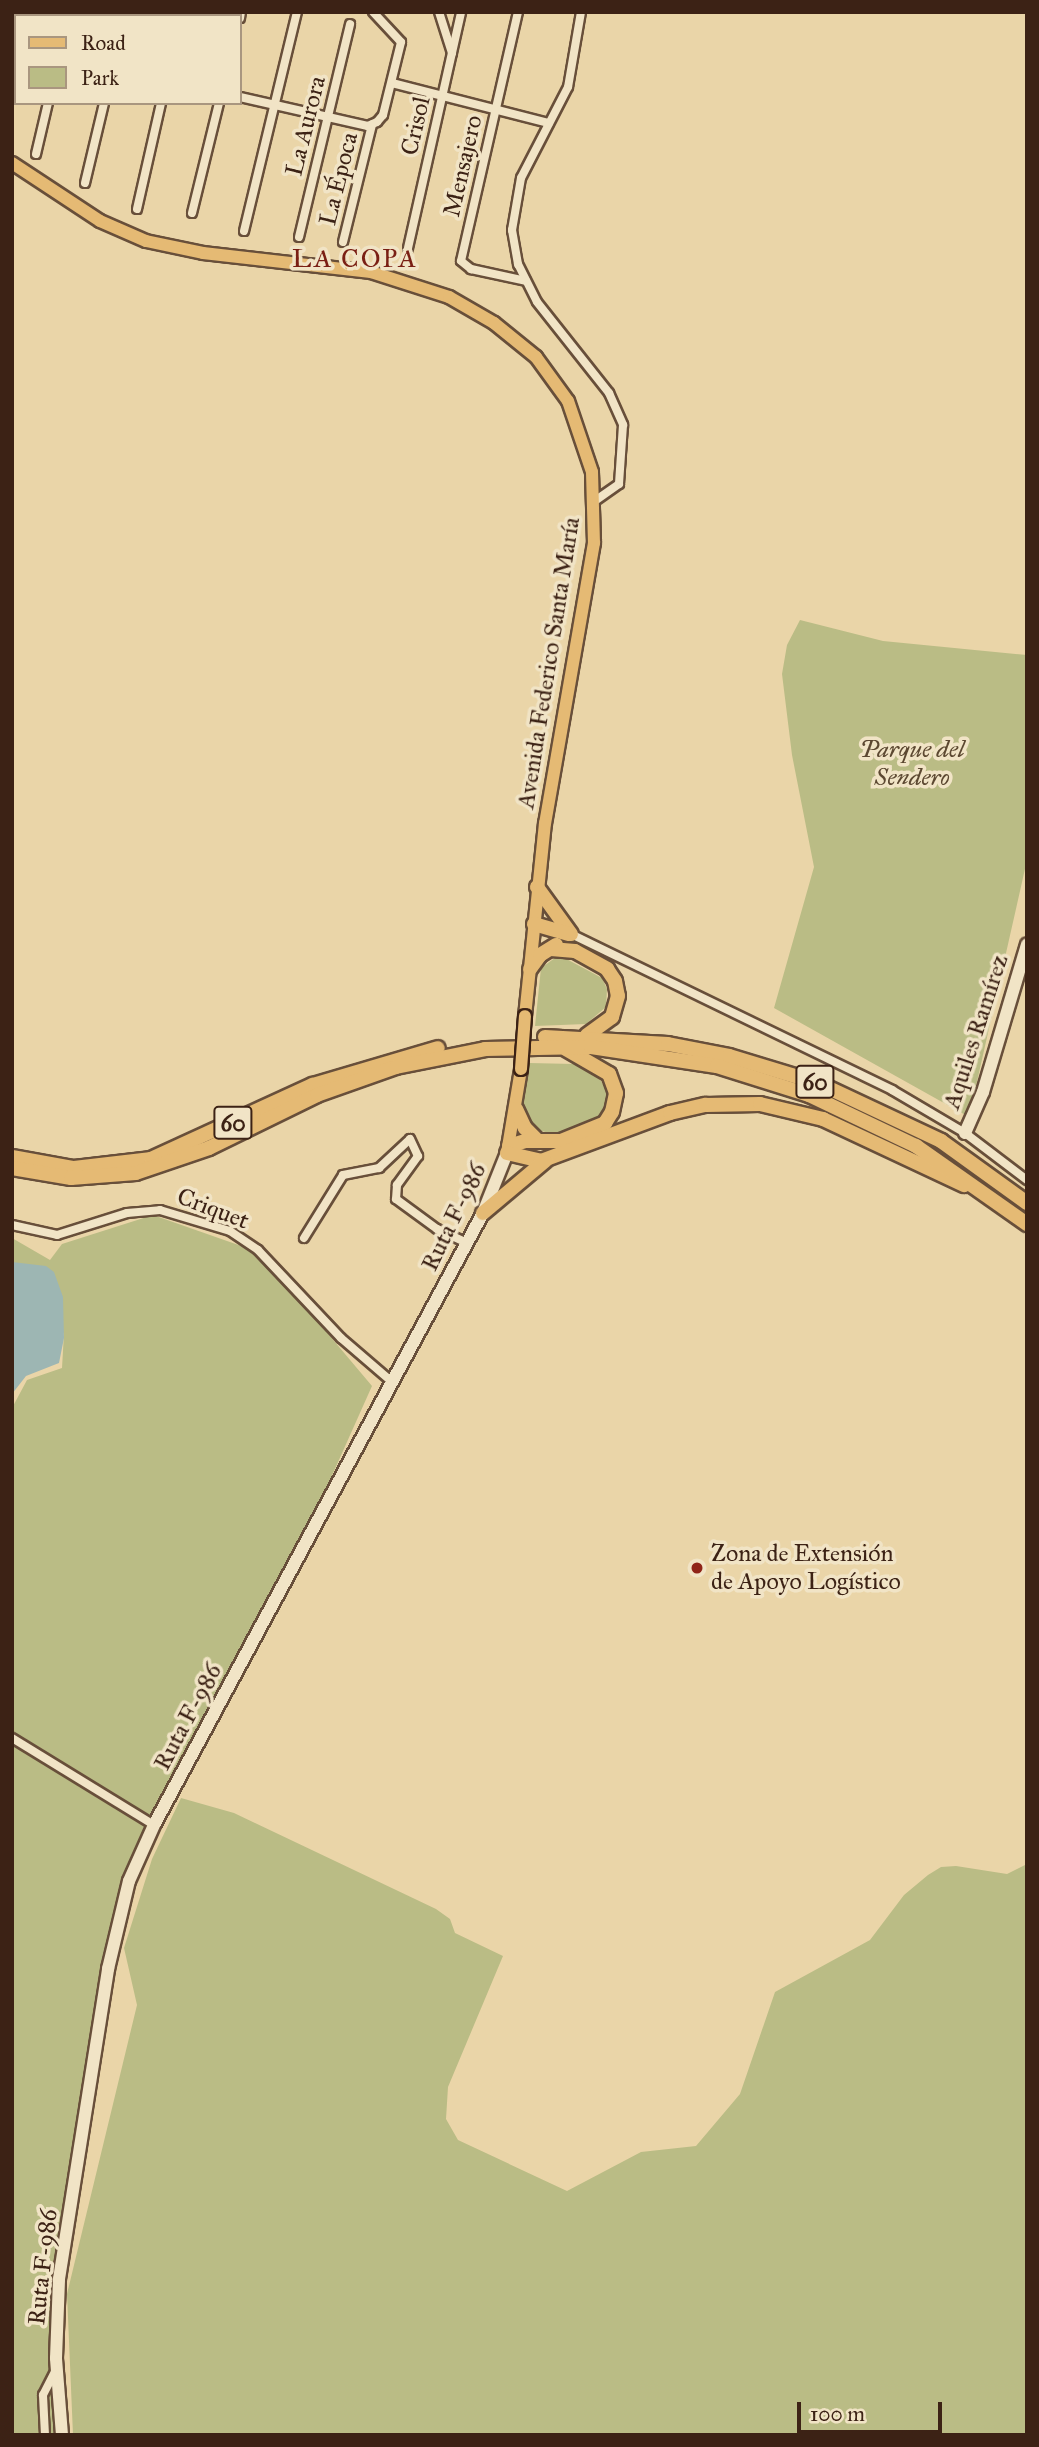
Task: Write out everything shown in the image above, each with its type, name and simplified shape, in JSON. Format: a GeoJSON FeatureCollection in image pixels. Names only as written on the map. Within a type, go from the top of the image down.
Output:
{"type":"FeatureCollection","features":[{"type":"Feature","properties":{"kind":"highway"},"geometry":{"type":"LineString","coordinates":[[537,887],[575,951]]}},
{"type":"Feature","properties":{"kind":"highway"},"geometry":{"type":"LineString","coordinates":[[534,924],[564,934]]}},
{"type":"Feature","properties":{"kind":"highway"},"geometry":{"type":"LineString","coordinates":[[530,969],[564,934]]}},
{"type":"Feature","properties":{"kind":"highway"},"geometry":{"type":"LineString","coordinates":[[551,949],[575,951],[607,969],[618,996],[615,1010],[603,1027],[576,1036]]}},
{"type":"Feature","properties":{"kind":"highway","name":"60"},"geometry":{"type":"LineString","coordinates":[[12,1157],[74,1168],[136,1163],[187,1146],[313,1085],[401,1056],[491,1040],[576,1036],[699,1050],[818,1083],[941,1141],[1027,1203]]}},
{"type":"Feature","properties":{"kind":"highway"},"geometry":{"type":"LineString","coordinates":[[508,1150],[538,1141],[561,1141],[605,1123],[616,1100],[612,1080],[604,1069],[558,1046]]}},
{"type":"Feature","properties":{"kind":"highway","name":"60"},"geometry":{"type":"LineString","coordinates":[[12,1168],[71,1178],[136,1173],[209,1148],[317,1094],[396,1068],[485,1049],[558,1046],[686,1059],[789,1087],[899,1137],[990,1196],[1027,1224]]}},
{"type":"Feature","properties":{"kind":"highway"},"geometry":{"type":"LineString","coordinates":[[508,1150],[533,1161],[670,1112],[706,1105],[760,1104],[823,1119],[990,1196]]}},
{"type":"Feature","properties":{"kind":"highway"},"geometry":{"type":"LineString","coordinates":[[516,1109],[525,1129],[538,1141]]}},
{"type":"Feature","properties":{"kind":"highway"},"geometry":{"type":"LineString","coordinates":[[483,1213],[519,1179],[555,1155]]}},
{"type":"Feature","properties":{"kind":"main road","name":"Avenida Federico Santa María"},"geometry":{"type":"LineString","coordinates":[[12,163],[100,221],[146,241],[189,251],[379,273],[412,282],[471,309],[536,357],[554,378],[583,435],[594,501],[592,553],[556,749],[537,887],[521,1069]]}},
{"type":"Feature","properties":{"kind":"main road","name":"Aquiles Ramírez"},"geometry":{"type":"LineString","coordinates":[[965,1133],[983,1092],[1027,944]]}},
{"type":"Feature","properties":{"kind":"main road","name":"Ruta F-986"},"geometry":{"type":"LineString","coordinates":[[62,2435],[57,2369],[59,2279],[106,1981],[120,1911],[154,1825],[483,1213],[508,1150],[521,1069]]}},
{"type":"Feature","properties":{"kind":"street"},"geometry":{"type":"LineString","coordinates":[[244,231],[297,12]]}},
{"type":"Feature","properties":{"kind":"street"},"geometry":{"type":"LineString","coordinates":[[373,12],[386,25]]}},
{"type":"Feature","properties":{"kind":"street"},"geometry":{"type":"LineString","coordinates":[[382,12],[386,25]]}},
{"type":"Feature","properties":{"kind":"street"},"geometry":{"type":"LineString","coordinates":[[439,12],[452,54]]}},
{"type":"Feature","properties":{"kind":"street","name":"Crisol"},"geometry":{"type":"LineString","coordinates":[[408,248],[461,12]]}},
{"type":"Feature","properties":{"kind":"street","name":"Mensajero"},"geometry":{"type":"LineString","coordinates":[[518,12],[461,261],[471,269],[526,281]]}},
{"type":"Feature","properties":{"kind":"street"},"geometry":{"type":"LineString","coordinates":[[581,12],[568,87],[521,178],[513,213],[514,249],[526,281],[541,308],[609,393],[623,425],[619,484],[594,501]]}},
{"type":"Feature","properties":{"kind":"street","name":"La Aurora"},"geometry":{"type":"LineString","coordinates":[[299,237],[351,24]]}},
{"type":"Feature","properties":{"kind":"street","name":"La Época"},"geometry":{"type":"LineString","coordinates":[[343,242],[372,125],[383,115],[401,42],[386,25]]}},
{"type":"Feature","properties":{"kind":"street"},"geometry":{"type":"LineString","coordinates":[[392,83],[549,123]]}},
{"type":"Feature","properties":{"kind":"street"},"geometry":{"type":"LineString","coordinates":[[242,98],[372,125]]}},
{"type":"Feature","properties":{"kind":"street"},"geometry":{"type":"LineString","coordinates":[[36,154],[48,105]]}},
{"type":"Feature","properties":{"kind":"street"},"geometry":{"type":"LineString","coordinates":[[85,183],[104,105]]}},
{"type":"Feature","properties":{"kind":"street"},"geometry":{"type":"LineString","coordinates":[[137,209],[162,105]]}},
{"type":"Feature","properties":{"kind":"street"},"geometry":{"type":"LineString","coordinates":[[192,213],[219,105]]}},
{"type":"Feature","properties":{"kind":"street"},"geometry":{"type":"LineString","coordinates":[[564,934],[856,1072],[965,1133],[1027,1180]]}},
{"type":"Feature","properties":{"kind":"street"},"geometry":{"type":"LineString","coordinates":[[304,1238],[343,1175],[379,1168],[410,1139],[418,1156],[397,1185],[396,1199],[437,1229],[467,1243]]}},
{"type":"Feature","properties":{"kind":"street","name":"Criquet"},"geometry":{"type":"LineString","coordinates":[[12,1225],[57,1235],[127,1213],[160,1210],[230,1231],[258,1250],[341,1338],[391,1381]]}},
{"type":"Feature","properties":{"kind":"street"},"geometry":{"type":"LineString","coordinates":[[12,1738],[154,1825]]}},
{"type":"Feature","properties":{"kind":"street"},"geometry":{"type":"LineString","coordinates":[[45,2435],[43,2395],[57,2369]]}},
{"type":"Feature","properties":{"kind":"green space","name":"Parque del Sendero"},"geometry":{"type":"Polygon","coordinates":[[[800,620],[883,641],[1027,655],[1027,860],[969,1117],[774,1008],[814,867],[792,755],[782,674],[787,645],[800,620]]]}},
{"type":"Feature","properties":{"kind":"green space"},"geometry":{"type":"Polygon","coordinates":[[[559,955],[602,978],[607,989],[606,1007],[586,1024],[535,1026],[541,968],[559,955]]]}},
{"type":"Feature","properties":{"kind":"green space"},"geometry":{"type":"Polygon","coordinates":[[[529,1063],[574,1064],[598,1076],[609,1094],[603,1114],[558,1135],[533,1129],[522,1114],[529,1063]]]}},
{"type":"Feature","properties":{"kind":"green space"},"geometry":{"type":"Polygon","coordinates":[[[153,1215],[247,1248],[302,1303],[372,1386],[313,1518],[143,1832],[118,1897],[100,1971],[53,2276],[50,2345],[57,2435],[12,2435],[12,1408],[27,1380],[62,1368],[64,1333],[31,1363],[12,1389],[12,1238],[50,1260],[62,1244],[153,1215]]]}},
{"type":"Feature","properties":{"kind":"green space"},"geometry":{"type":"Polygon","coordinates":[[[181,1798],[234,1813],[436,1909],[450,1919],[455,1933],[503,1956],[448,2087],[446,2119],[458,2140],[567,2191],[641,2152],[696,2146],[740,2094],[775,1992],[870,1940],[904,1895],[928,1875],[941,1867],[956,1866],[1007,1874],[1027,1864],[1027,2435],[73,2435],[67,2294],[137,2005],[124,1948],[152,1859],[181,1798]]]}},
{"type":"Feature","properties":{"kind":"water"},"geometry":{"type":"Polygon","coordinates":[[[12,1262],[46,1266],[54,1272],[63,1297],[64,1338],[59,1363],[26,1376],[12,1394],[12,1262]]]}},
{"type":"Feature","properties":{"kind":"place","name":"Zona de Extensión de Apoyo Logístico"},"geometry":{"type":"Point","coordinates":[697,1568]}},
{"type":"Feature","properties":{"kind":"district","name":"LA COPA"},"geometry":{"type":"Point","coordinates":[355,259]}}]}
